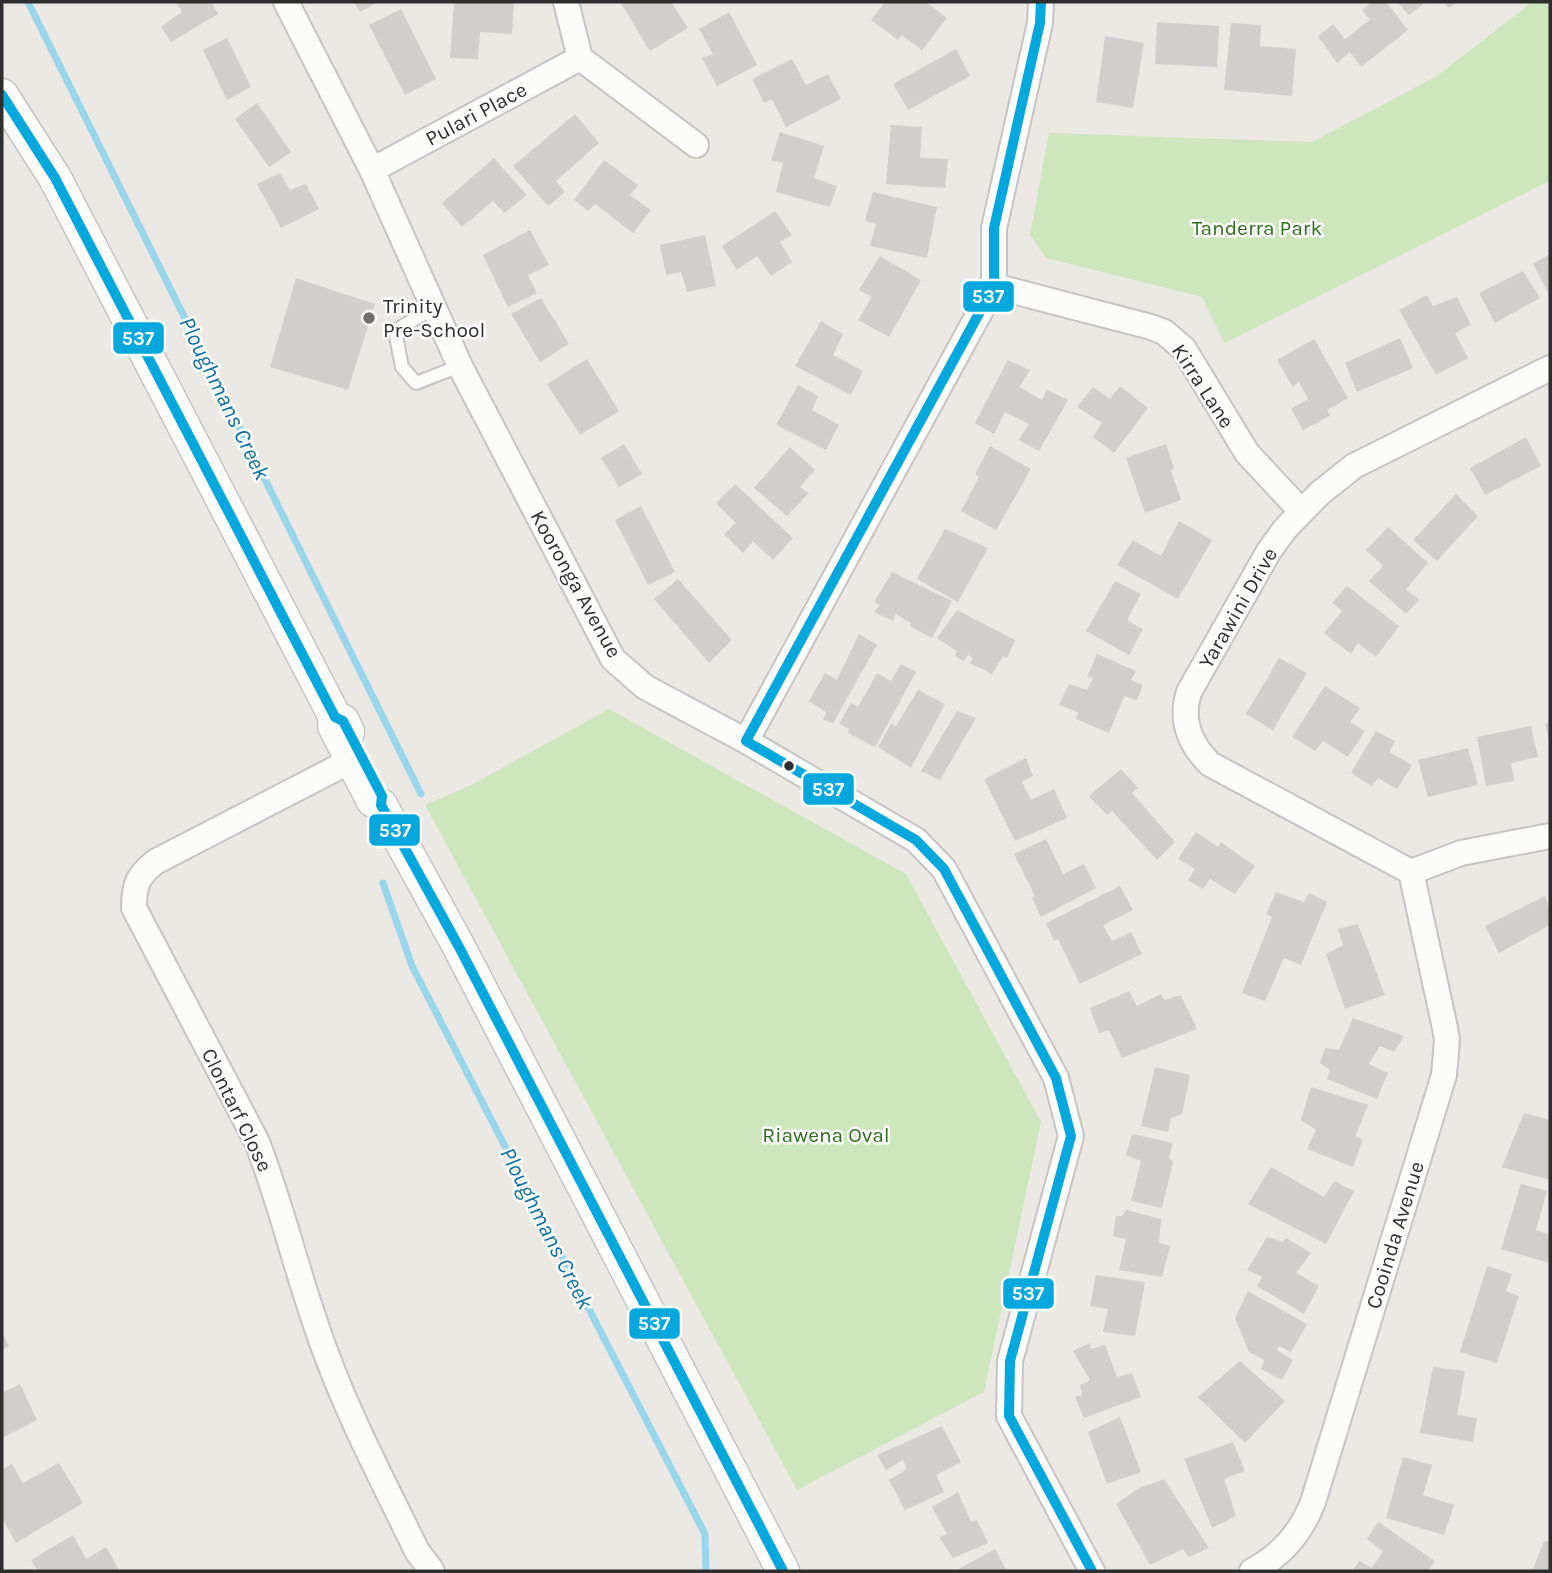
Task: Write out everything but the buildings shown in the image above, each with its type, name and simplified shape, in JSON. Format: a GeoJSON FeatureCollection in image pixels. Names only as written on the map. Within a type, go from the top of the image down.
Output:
{"type":"FeatureCollection","features":[{"type":"Feature","properties":{"kind":"street","name":"Kooronga Avenue"},"geometry":{"type":"LineString","coordinates":[[286,2],[372,170],[460,366],[613,659],[645,687],[746,741],[916,840],[944,869],[1056,1078],[1071,1136],[1010,1361],[1009,1416],[1092,1571]]}},
{"type":"Feature","properties":{"kind":"street"},"geometry":{"type":"LineString","coordinates":[[566,2],[580,58],[696,145]]}},
{"type":"Feature","properties":{"kind":"street"},"geometry":{"type":"LineString","coordinates":[[746,741],[994,286],[994,228],[1040,23],[1041,2]]}},
{"type":"Feature","properties":{"kind":"street","name":"Pulari Place"},"geometry":{"type":"LineString","coordinates":[[372,170],[580,58]]}},
{"type":"Feature","properties":{"kind":"street"},"geometry":{"type":"LineString","coordinates":[[2,95],[55,178],[335,717],[334,726],[373,801],[381,805],[459,947],[783,1571]]}},
{"type":"Feature","properties":{"kind":"street","name":"Kirra Lane"},"geometry":{"type":"LineString","coordinates":[[994,286],[1151,327],[1175,339],[1184,349],[1247,453],[1301,511]]}},
{"type":"Feature","properties":{"kind":"street","name":"Yarawini Drive"},"geometry":{"type":"LineString","coordinates":[[1411,872],[1210,764],[1199,753],[1189,736],[1184,707],[1189,692],[1269,551],[1301,511],[1339,477],[1369,457],[1550,368]]}},
{"type":"Feature","properties":{"kind":"street"},"geometry":{"type":"LineString","coordinates":[[335,717],[343,721],[382,796],[381,805]]}},
{"type":"Feature","properties":{"kind":"street","name":"Clontarf Close"},"geometry":{"type":"LineString","coordinates":[[352,760],[155,862],[142,873],[134,890],[134,908],[257,1142],[327,1358],[416,1551],[432,1571]]}},
{"type":"Feature","properties":{"kind":"street"},"geometry":{"type":"LineString","coordinates":[[1411,872],[1461,853],[1550,836]]}},
{"type":"Feature","properties":{"kind":"street","name":"Cooinda Avenue"},"geometry":{"type":"LineString","coordinates":[[1252,1571],[1281,1552],[1297,1534],[1313,1502],[1444,1075],[1446,1028],[1411,872]]}},
{"type":"Feature","properties":{"kind":"lane"},"geometry":{"type":"LineString","coordinates":[[433,308],[396,331],[402,367],[416,383],[460,366]]}},
{"type":"Feature","properties":{"kind":"green space","name":"Tanderra Park"},"geometry":{"type":"Polygon","coordinates":[[[1532,2],[1550,2],[1550,181],[1225,343],[1202,297],[1046,258],[1030,235],[1049,133],[1312,142],[1437,76],[1532,2]]]}},
{"type":"Feature","properties":{"kind":"green space","name":"Riawena Oval"},"geometry":{"type":"Polygon","coordinates":[[[609,709],[906,874],[1041,1122],[984,1392],[797,1490],[425,805],[471,785],[609,709]]]}},
{"type":"Feature","properties":{"kind":"waterway","name":"Ploughmans Creek"},"geometry":{"type":"LineString","coordinates":[[28,2],[421,794]]}},
{"type":"Feature","properties":{"kind":"waterway","name":"Ploughmans Creek"},"geometry":{"type":"LineString","coordinates":[[383,883],[412,966],[705,1534],[706,1571]]}},
{"type":"Feature","properties":{"kind":"transit line","name":"537"},"geometry":{"type":"LineString","coordinates":[[1041,2],[1040,23],[994,228],[994,286],[746,741],[916,840],[944,869],[1056,1078],[1071,1136],[1010,1361],[1009,1416],[1092,1571]]}},
{"type":"Feature","properties":{"kind":"transit line","name":"537"},"geometry":{"type":"LineString","coordinates":[[2,95],[55,178],[335,717],[343,721],[382,796],[381,805],[459,947],[783,1571]]}},
{"type":"Feature","properties":{"kind":"place","name":"Trinity Pre-School"},"geometry":{"type":"Point","coordinates":[369,318]}}]}
